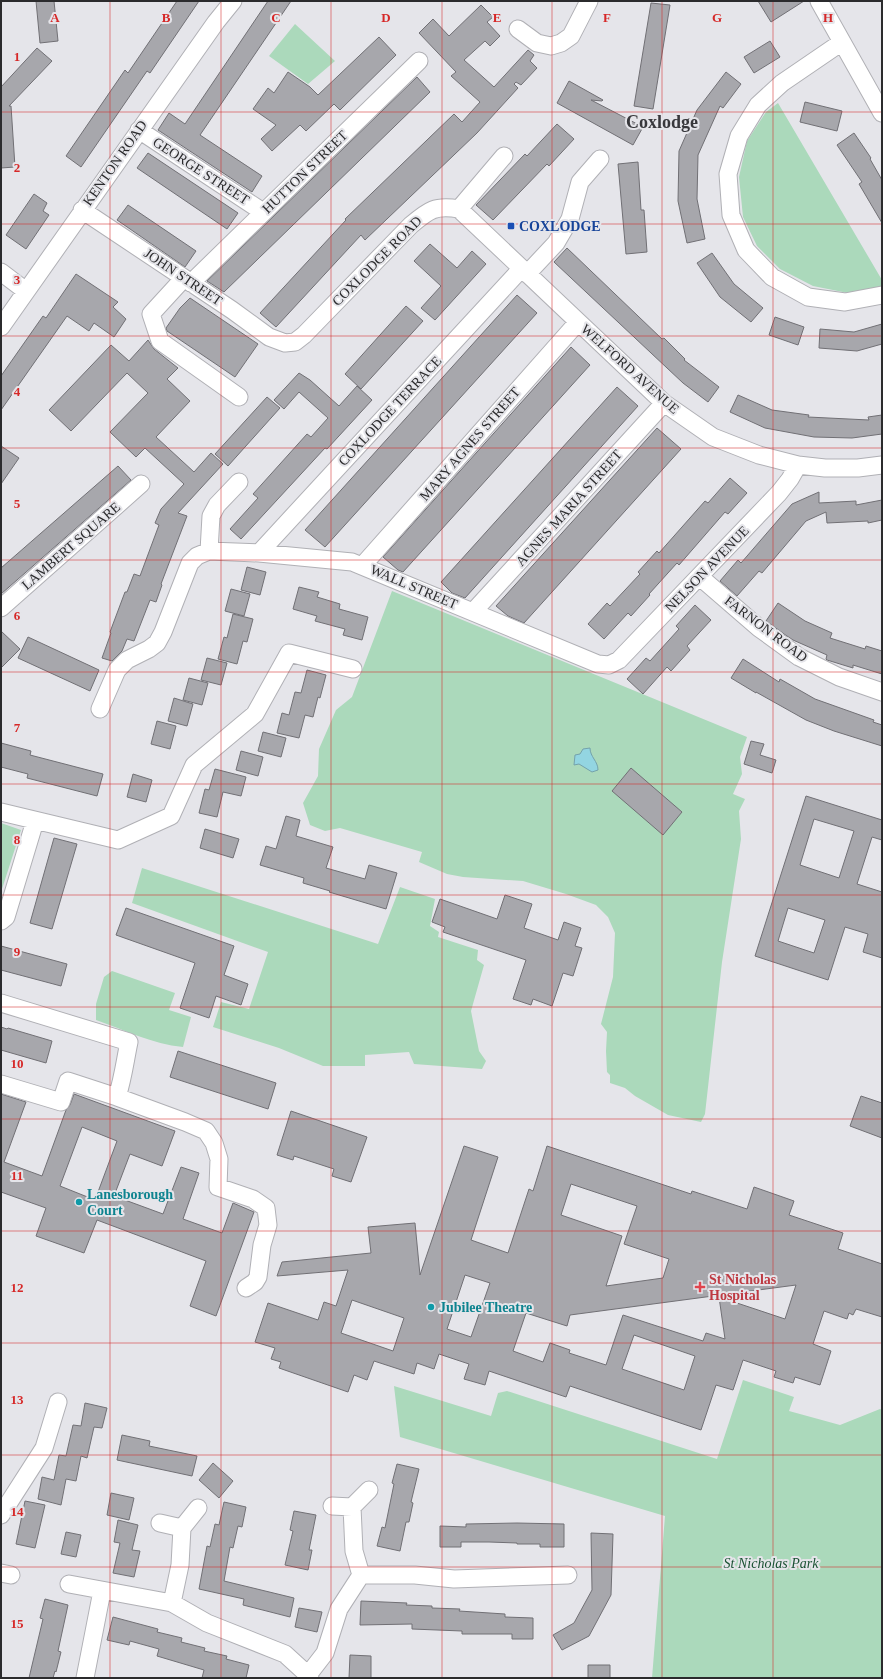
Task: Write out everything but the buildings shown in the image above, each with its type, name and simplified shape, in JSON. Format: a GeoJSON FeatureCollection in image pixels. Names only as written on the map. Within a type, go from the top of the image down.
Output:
{"type":"FeatureCollection","features":[{"type":"Feature","properties":{"kind":"street","name":"KENTON ROAD"},"geometry":{"type":"LineString","coordinates":[[1,327],[82,210],[216,22],[233,1]]}},
{"type":"Feature","properties":{"kind":"street"},"geometry":{"type":"LineString","coordinates":[[518,29],[537,43],[551,46],[561,43],[570,36],[589,1]]}},
{"type":"Feature","properties":{"kind":"street"},"geometry":{"type":"LineString","coordinates":[[819,1],[882,112]]}},
{"type":"Feature","properties":{"kind":"street"},"geometry":{"type":"LineString","coordinates":[[842,42],[782,84],[758,105],[739,136],[728,174],[731,215],[746,250],[772,277],[808,297],[845,302],[882,295]]}},
{"type":"Feature","properties":{"kind":"street","name":"HUTTON STREET"},"geometry":{"type":"LineString","coordinates":[[239,397],[160,341],[151,314],[263,212],[419,61]]}},
{"type":"Feature","properties":{"kind":"street","name":"GEORGE STREET"},"geometry":{"type":"LineString","coordinates":[[139,130],[263,212]]}},
{"type":"Feature","properties":{"kind":"street"},"geometry":{"type":"LineString","coordinates":[[459,209],[504,156]]}},
{"type":"Feature","properties":{"kind":"street","name":"COXLODGE TERRACE"},"geometry":{"type":"LineString","coordinates":[[259,552],[524,271],[556,243],[570,219],[580,182],[600,159]]}},
{"type":"Feature","properties":{"kind":"street","name":"COXLODGE ROAD"},"geometry":{"type":"LineString","coordinates":[[284,343],[295,342],[304,335],[411,225],[425,214],[444,207],[459,209]]}},
{"type":"Feature","properties":{"kind":"street","name":"WELFORD AVENUE"},"geometry":{"type":"LineString","coordinates":[[459,209],[664,403],[713,437],[759,455],[798,465],[825,468],[858,468],[882,465]]}},
{"type":"Feature","properties":{"kind":"street","name":"JOHN STREET"},"geometry":{"type":"LineString","coordinates":[[82,210],[232,310],[269,337],[284,343]]}},
{"type":"Feature","properties":{"kind":"street"},"geometry":{"type":"LineString","coordinates":[[1,272],[26,291]]}},
{"type":"Feature","properties":{"kind":"street","name":"MARY AGNES STREET"},"geometry":{"type":"LineString","coordinates":[[363,565],[578,322]]}},
{"type":"Feature","properties":{"kind":"street","name":"AGNES MARIA STREET"},"geometry":{"type":"LineString","coordinates":[[473,612],[664,403]]}},
{"type":"Feature","properties":{"kind":"street","name":"NELSON AVENUE"},"geometry":{"type":"LineString","coordinates":[[609,665],[619,660],[700,577],[779,493],[790,479],[798,465]]}},
{"type":"Feature","properties":{"kind":"street"},"geometry":{"type":"LineString","coordinates":[[100,708],[117,670],[127,660],[149,649],[157,643],[163,632],[190,563],[197,556],[209,551],[211,516],[217,505],[239,482]]}},
{"type":"Feature","properties":{"kind":"street","name":"LAMBERT SQUARE"},"geometry":{"type":"LineString","coordinates":[[1,608],[141,484]]}},
{"type":"Feature","properties":{"kind":"street","name":"WALL STREET"},"geometry":{"type":"LineString","coordinates":[[209,551],[259,552],[344,560],[363,565],[598,664],[609,665]]}},
{"type":"Feature","properties":{"kind":"street","name":"FARNON ROAD"},"geometry":{"type":"LineString","coordinates":[[700,577],[760,628],[799,657],[839,677],[882,692]]}},
{"type":"Feature","properties":{"kind":"street"},"geometry":{"type":"LineString","coordinates":[[1,812],[118,840],[171,816],[194,765],[255,714],[289,653],[353,669]]}},
{"type":"Feature","properties":{"kind":"street"},"geometry":{"type":"LineString","coordinates":[[1,921],[6,917],[35,821]]}},
{"type":"Feature","properties":{"kind":"street"},"geometry":{"type":"LineString","coordinates":[[1,1003],[129,1042],[122,1070],[122,1080],[117,1097]]}},
{"type":"Feature","properties":{"kind":"street"},"geometry":{"type":"LineString","coordinates":[[1,1084],[60,1102],[68,1081],[117,1097],[206,1131],[214,1143],[219,1159],[218,1187],[253,1199],[266,1208],[268,1225],[262,1245],[258,1277],[255,1282],[246,1288]]}},
{"type":"Feature","properties":{"kind":"street"},"geometry":{"type":"LineString","coordinates":[[1,1515],[44,1448],[58,1402]]}},
{"type":"Feature","properties":{"kind":"street"},"geometry":{"type":"LineString","coordinates":[[69,1584],[172,1603],[207,1623],[285,1654],[309,1676],[325,1653],[339,1609],[361,1574],[354,1551],[352,1507],[369,1490]]}},
{"type":"Feature","properties":{"kind":"street"},"geometry":{"type":"LineString","coordinates":[[332,1506],[352,1507]]}},
{"type":"Feature","properties":{"kind":"street"},"geometry":{"type":"LineString","coordinates":[[172,1603],[180,1565],[182,1528],[198,1508]]}},
{"type":"Feature","properties":{"kind":"street"},"geometry":{"type":"LineString","coordinates":[[160,1523],[182,1528]]}},
{"type":"Feature","properties":{"kind":"street"},"geometry":{"type":"LineString","coordinates":[[361,1574],[415,1575],[454,1579],[568,1575]]}},
{"type":"Feature","properties":{"kind":"street"},"geometry":{"type":"LineString","coordinates":[[85,1678],[102,1591]]}},
{"type":"Feature","properties":{"kind":"green space"},"geometry":{"type":"Polygon","coordinates":[[[295,24],[335,61],[308,84],[269,56],[295,24]]]}},
{"type":"Feature","properties":{"kind":"green space"},"geometry":{"type":"Polygon","coordinates":[[[778,103],[882,280],[882,288],[848,293],[813,286],[780,269],[757,246],[743,217],[739,177],[747,141],[766,112],[778,103]]]}},
{"type":"Feature","properties":{"kind":"green space"},"geometry":{"type":"Polygon","coordinates":[[[392,591],[747,737],[740,757],[742,774],[733,794],[745,799],[739,811],[741,839],[722,962],[705,1114],[701,1122],[668,1115],[635,1096],[625,1088],[610,1083],[610,1075],[607,1072],[607,1032],[601,1024],[613,977],[615,933],[608,917],[596,905],[523,881],[463,877],[447,874],[419,862],[422,852],[340,828],[325,831],[310,825],[303,803],[318,776],[319,749],[336,710],[352,697],[392,591]]]}},
{"type":"Feature","properties":{"kind":"green space"},"geometry":{"type":"Polygon","coordinates":[[[1,823],[21,830],[1,892],[1,823]]]}},
{"type":"Feature","properties":{"kind":"green space"},"geometry":{"type":"Polygon","coordinates":[[[142,868],[378,944],[400,887],[435,899],[430,926],[439,932],[438,937],[478,950],[477,960],[484,965],[471,1011],[479,1051],[486,1061],[482,1069],[414,1064],[409,1052],[365,1055],[365,1066],[323,1066],[279,1048],[213,1027],[221,1002],[249,1009],[268,952],[132,903],[142,868]]]}},
{"type":"Feature","properties":{"kind":"green space"},"geometry":{"type":"Polygon","coordinates":[[[112,971],[175,993],[169,1010],[191,1017],[183,1047],[149,1040],[96,1020],[96,1004],[104,977],[112,971]]]}},
{"type":"Feature","properties":{"kind":"green space","name":"St Nicholas Park"},"geometry":{"type":"Polygon","coordinates":[[[743,1380],[794,1397],[789,1411],[840,1425],[880,1409],[882,1410],[882,1678],[652,1678],[665,1516],[400,1437],[394,1386],[491,1416],[498,1393],[507,1391],[717,1459],[743,1380]]]}},
{"type":"Feature","properties":{"kind":"water"},"geometry":{"type":"Polygon","coordinates":[[[590,748],[591,754],[598,767],[598,770],[592,772],[579,764],[574,765],[575,755],[580,754],[583,749],[590,748]]]}},
{"type":"Feature","properties":{"kind":"place","name":"COXLODGE"},"geometry":{"type":"Point","coordinates":[511,226]}},
{"type":"Feature","properties":{"kind":"place","name":"Lanesborough Court"},"geometry":{"type":"Point","coordinates":[79,1202]}},
{"type":"Feature","properties":{"kind":"place","name":"St Nicholas Hospital"},"geometry":{"type":"Point","coordinates":[700,1287]}},
{"type":"Feature","properties":{"kind":"place","name":"Jubilee Theatre"},"geometry":{"type":"Point","coordinates":[431,1307]}},
{"type":"Feature","properties":{"kind":"district","name":"Coxlodge"},"geometry":{"type":"Point","coordinates":[662,122]}}]}
